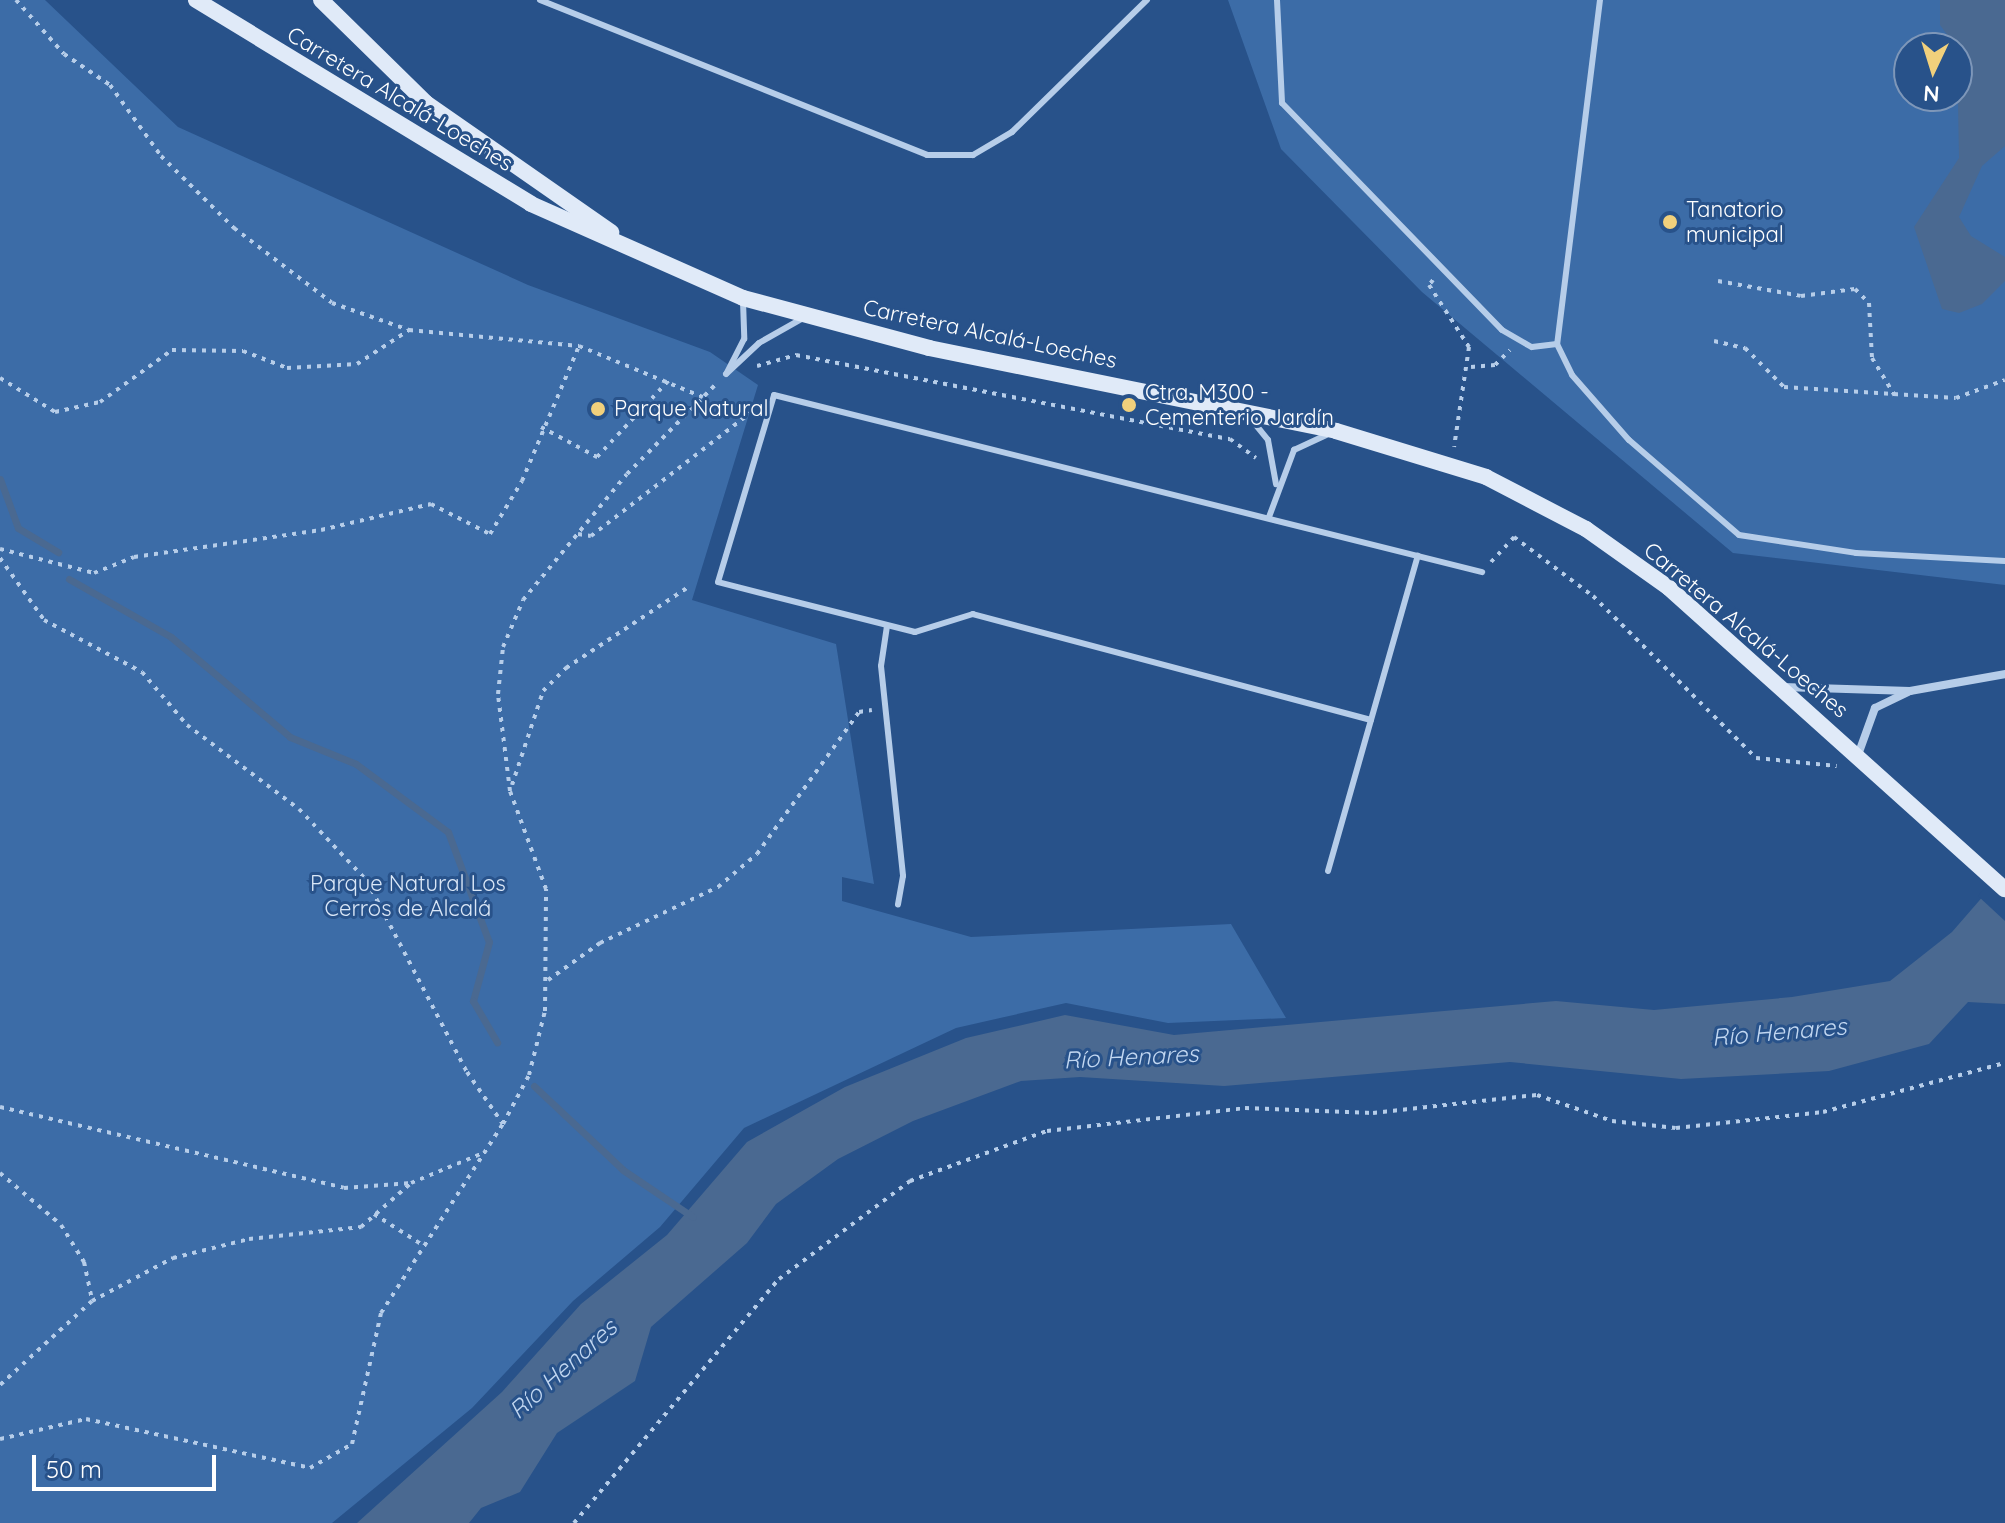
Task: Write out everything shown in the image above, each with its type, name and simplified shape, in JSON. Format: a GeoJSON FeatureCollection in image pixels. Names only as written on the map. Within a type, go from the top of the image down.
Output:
{"type":"FeatureCollection","features":[{"type":"Feature","properties":{"kind":"main road","name":"Carretera Alcalá-Loeches"},"geometry":{"type":"LineString","coordinates":[[196,0],[492,182],[666,267],[743,298],[929,348],[1231,406],[1450,462],[1586,529],[1669,588],[2005,889]]}},
{"type":"Feature","properties":{"kind":"main road","name":"Carretera Alcalá-Loeches"},"geometry":{"type":"LineString","coordinates":[[321,0],[426,103],[666,267]]}},
{"type":"Feature","properties":{"kind":"street"},"geometry":{"type":"LineString","coordinates":[[1781,687],[1910,691],[2005,674]]}},
{"type":"Feature","properties":{"kind":"street"},"geometry":{"type":"LineString","coordinates":[[1864,761],[1875,708],[1910,691]]}},
{"type":"Feature","properties":{"kind":"lane"},"geometry":{"type":"LineString","coordinates":[[540,0],[927,155],[973,155],[1012,132],[1147,0]]}},
{"type":"Feature","properties":{"kind":"lane"},"geometry":{"type":"LineString","coordinates":[[1277,0],[1282,103],[1441,273],[1518,341],[1557,344]]}},
{"type":"Feature","properties":{"kind":"lane"},"geometry":{"type":"LineString","coordinates":[[1600,0],[1557,344],[1572,375],[1629,440],[1739,535],[1856,553],[2005,561]]}},
{"type":"Feature","properties":{"kind":"lane"},"geometry":{"type":"LineString","coordinates":[[726,374],[744,339],[743,298]]}},
{"type":"Feature","properties":{"kind":"lane"},"geometry":{"type":"LineString","coordinates":[[726,374],[759,343],[806,316]]}},
{"type":"Feature","properties":{"kind":"lane"},"geometry":{"type":"LineString","coordinates":[[1371,720],[973,614],[915,632],[718,582],[774,395],[1482,572]]}},
{"type":"Feature","properties":{"kind":"lane"},"geometry":{"type":"LineString","coordinates":[[1231,406],[1268,440],[1276,469],[1276,486],[1269,517]]}},
{"type":"Feature","properties":{"kind":"lane"},"geometry":{"type":"LineString","coordinates":[[1276,486],[1294,450],[1336,431]]}},
{"type":"Feature","properties":{"kind":"lane"},"geometry":{"type":"LineString","coordinates":[[1328,871],[1418,556]]}},
{"type":"Feature","properties":{"kind":"lane"},"geometry":{"type":"LineString","coordinates":[[887,626],[881,666],[903,876],[898,905]]}},
{"type":"Feature","properties":{"kind":"path"},"geometry":{"type":"LineString","coordinates":[[16,0],[64,54],[110,85],[161,156],[234,228],[332,303],[409,330],[579,346],[669,380],[703,397]]}},
{"type":"Feature","properties":{"kind":"path"},"geometry":{"type":"LineString","coordinates":[[1441,273],[1429,285],[1469,347],[1471,367],[1450,462]]}},
{"type":"Feature","properties":{"kind":"path"},"geometry":{"type":"LineString","coordinates":[[1718,281],[1801,296],[1855,289],[1869,303],[1872,358],[1895,396]]}},
{"type":"Feature","properties":{"kind":"path"},"geometry":{"type":"LineString","coordinates":[[0,378],[55,412],[100,402],[172,350],[243,351],[287,368],[357,364],[409,330]]}},
{"type":"Feature","properties":{"kind":"path"},"geometry":{"type":"LineString","coordinates":[[1471,367],[1495,365],[1518,341]]}},
{"type":"Feature","properties":{"kind":"path"},"geometry":{"type":"LineString","coordinates":[[1714,341],[1745,348],[1784,387],[1956,398],[2005,380]]}},
{"type":"Feature","properties":{"kind":"path"},"geometry":{"type":"LineString","coordinates":[[0,549],[94,573],[134,557],[321,530],[431,504],[490,534],[522,481],[541,427],[579,346]]}},
{"type":"Feature","properties":{"kind":"path"},"geometry":{"type":"LineString","coordinates":[[0,1439],[86,1419],[310,1468],[352,1444],[381,1313],[421,1244],[503,1124],[529,1075],[548,980],[546,889],[510,791],[498,694],[503,647],[523,600],[578,534],[726,374],[796,355],[1230,439],[1276,469]]}},
{"type":"Feature","properties":{"kind":"path"},"geometry":{"type":"LineString","coordinates":[[541,427],[597,457],[669,380]]}},
{"type":"Feature","properties":{"kind":"path"},"geometry":{"type":"LineString","coordinates":[[578,534],[591,536],[774,395]]}},
{"type":"Feature","properties":{"kind":"path"},"geometry":{"type":"LineString","coordinates":[[1482,572],[1514,537],[1593,596],[1756,758],[1845,766]]}},
{"type":"Feature","properties":{"kind":"path"},"geometry":{"type":"LineString","coordinates":[[0,558],[44,620],[142,672],[187,725],[299,809],[367,881],[467,1072],[503,1124]]}},
{"type":"Feature","properties":{"kind":"path"},"geometry":{"type":"LineString","coordinates":[[510,791],[543,691],[566,668],[690,586]]}},
{"type":"Feature","properties":{"kind":"path"},"geometry":{"type":"LineString","coordinates":[[548,980],[600,943],[718,887],[757,854],[859,712],[886,708]]}},
{"type":"Feature","properties":{"kind":"path"},"geometry":{"type":"LineString","coordinates":[[574,1523],[779,1279],[910,1181],[1047,1131],[1245,1108],[1373,1113],[1537,1095],[1612,1121],[1676,1128],[1823,1112],[2005,1063]]}},
{"type":"Feature","properties":{"kind":"path"},"geometry":{"type":"LineString","coordinates":[[0,1107],[344,1188],[411,1183]]}},
{"type":"Feature","properties":{"kind":"path"},"geometry":{"type":"LineString","coordinates":[[0,1385],[92,1301],[173,1258],[249,1239],[361,1227],[411,1183],[485,1152]]}},
{"type":"Feature","properties":{"kind":"path"},"geometry":{"type":"LineString","coordinates":[[0,1173],[61,1225],[84,1262],[92,1301]]}},
{"type":"Feature","properties":{"kind":"path"},"geometry":{"type":"LineString","coordinates":[[374,1214],[421,1244]]}},
{"type":"Feature","properties":{"kind":"path"},"geometry":{"type":"LineString","coordinates":[[586,1512],[586,1523]]}},
{"type":"Feature","properties":{"kind":"green space","name":"Parque Natural Los Cerros de Alcalá"},"geometry":{"type":"Polygon","coordinates":[[[0,0],[45,0],[178,127],[528,285],[710,352],[758,385],[692,600],[836,644],[874,884],[842,877],[842,901],[971,937],[1231,924],[1286,1018],[1168,1023],[1066,1003],[956,1028],[744,1128],[660,1227],[573,1301],[472,1408],[332,1523],[0,1523],[0,0]]]}},
{"type":"Feature","properties":{"kind":"green space"},"geometry":{"type":"Polygon","coordinates":[[[1228,0],[2005,0],[2005,585],[1733,553],[1422,292],[1281,149],[1228,0]]]}},
{"type":"Feature","properties":{"kind":"water"},"geometry":{"type":"Polygon","coordinates":[[[1940,0],[2005,0],[2005,146],[1982,166],[1959,217],[1971,236],[2005,257],[2005,281],[1982,304],[1959,313],[1942,309],[1914,227],[1959,158],[1958,112],[1973,112],[1973,32],[1945,32],[1940,25],[1940,0]]]}},
{"type":"Feature","properties":{"kind":"water","name":"Río Henares"},"geometry":{"type":"Polygon","coordinates":[[[2005,871],[2005,1004],[1968,1002],[1929,1044],[1829,1071],[1681,1079],[1510,1062],[1224,1086],[1080,1077],[1021,1081],[913,1121],[838,1159],[776,1204],[747,1243],[651,1327],[635,1381],[557,1433],[520,1492],[481,1508],[469,1523],[357,1523],[502,1392],[581,1304],[667,1235],[747,1142],[845,1087],[966,1038],[1065,1015],[1174,1035],[1556,1001],[1654,1010],[1792,997],[1890,981],[1952,932],[2005,871]]]}},
{"type":"Feature","properties":{"kind":"pier"},"geometry":{"type":"Polygon","coordinates":[[[2005,867],[2005,921],[1978,896],[2005,867]]]}},
{"type":"Feature","properties":{"kind":"waterway"},"geometry":{"type":"LineString","coordinates":[[0,479],[18,528],[58,552]]}},
{"type":"Feature","properties":{"kind":"waterway"},"geometry":{"type":"LineString","coordinates":[[69,579],[171,637],[290,737],[356,764],[448,832],[489,942],[473,1001],[497,1042]]}},
{"type":"Feature","properties":{"kind":"waterway"},"geometry":{"type":"LineString","coordinates":[[534,1086],[623,1170],[693,1217]]}},
{"type":"Feature","properties":{"kind":"place","name":"Tanatorio municipal"},"geometry":{"type":"Point","coordinates":[1670,222]}},
{"type":"Feature","properties":{"kind":"place","name":"Ctra. M300 - Cementerio Jardín"},"geometry":{"type":"Point","coordinates":[1129,405]}},
{"type":"Feature","properties":{"kind":"place","name":"Parque Natural"},"geometry":{"type":"Point","coordinates":[598,409]}}]}
